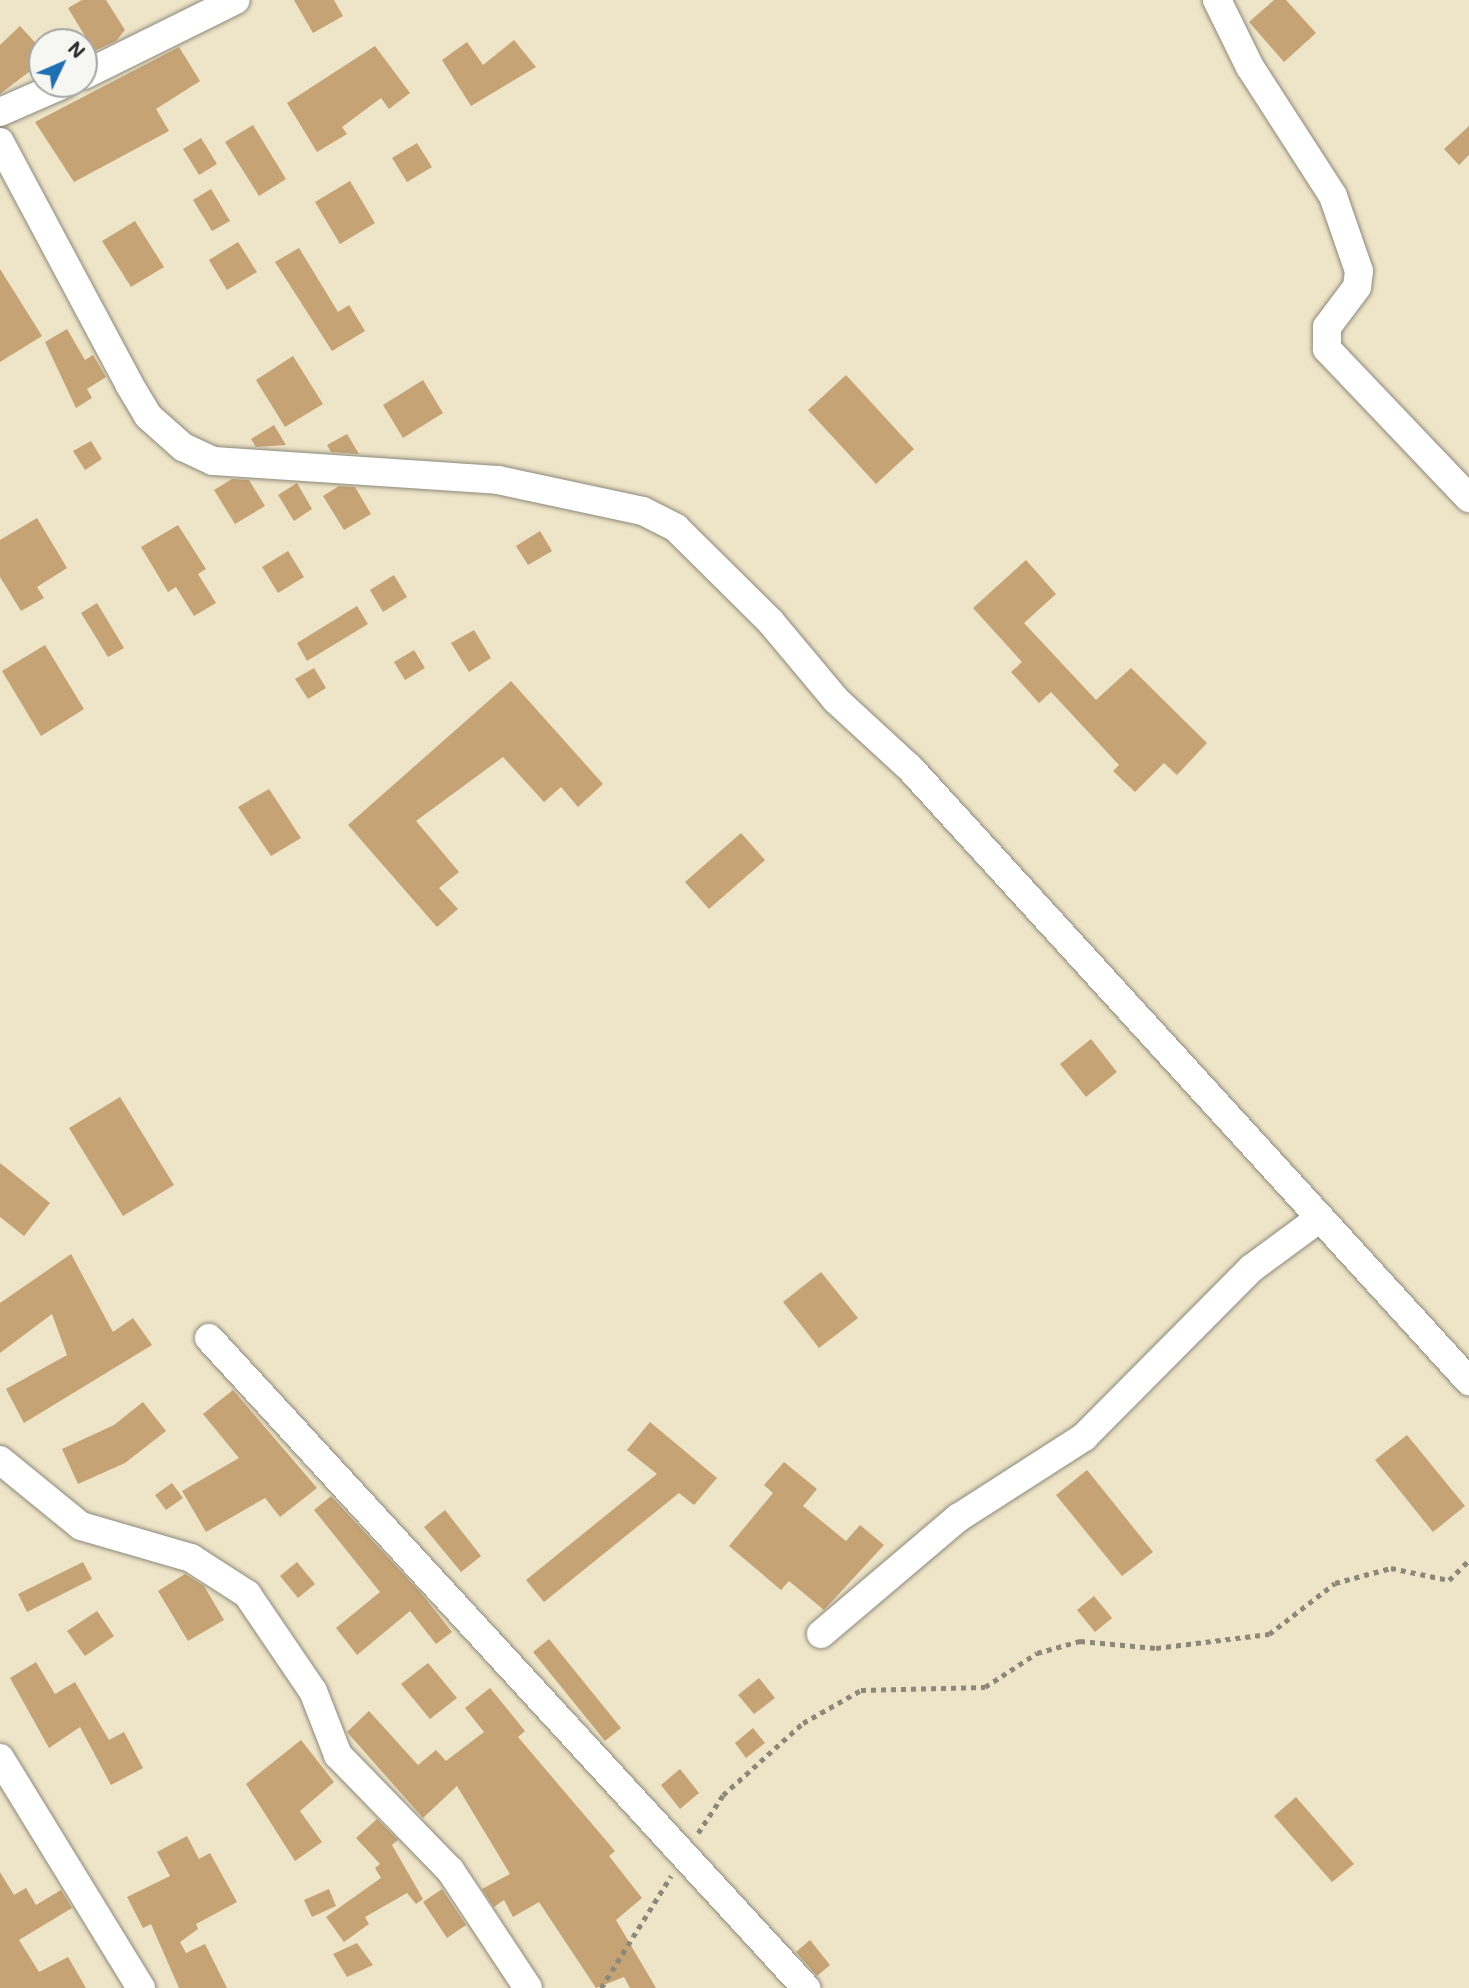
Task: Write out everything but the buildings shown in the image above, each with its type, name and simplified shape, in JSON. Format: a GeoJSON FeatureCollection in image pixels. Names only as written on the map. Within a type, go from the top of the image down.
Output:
{"type":"FeatureCollection","features":[{"type":"Feature","properties":{"kind":"street"},"geometry":{"type":"LineString","coordinates":[[98,68],[236,0]]}},
{"type":"Feature","properties":{"kind":"street"},"geometry":{"type":"LineString","coordinates":[[1217,0],[1250,67],[1333,196],[1359,271],[1357,287],[1327,327],[1328,349],[1469,498]]}},
{"type":"Feature","properties":{"kind":"street"},"geometry":{"type":"LineString","coordinates":[[0,112],[32,98]]}},
{"type":"Feature","properties":{"kind":"street"},"geometry":{"type":"LineString","coordinates":[[0,142],[148,416],[183,447],[213,461],[498,480],[643,511],[677,528],[770,621],[836,700],[910,768],[1212,1096],[1317,1220],[1383,1283],[1469,1381]]}},
{"type":"Feature","properties":{"kind":"street"},"geometry":{"type":"LineString","coordinates":[[821,1634],[904,1558],[1084,1437],[1252,1268],[1317,1220]]}},
{"type":"Feature","properties":{"kind":"street"},"geometry":{"type":"LineString","coordinates":[[209,1338],[685,1853],[806,1988]]}},
{"type":"Feature","properties":{"kind":"street"},"geometry":{"type":"LineString","coordinates":[[0,1460],[81,1526],[191,1558],[247,1594],[313,1691],[338,1755],[450,1870],[528,1988]]}},
{"type":"Feature","properties":{"kind":"street"},"geometry":{"type":"LineString","coordinates":[[0,1758],[141,1988]]}},
{"type":"Feature","properties":{"kind":"path"},"geometry":{"type":"LineString","coordinates":[[601,1988],[723,1795],[803,1723],[861,1690],[985,1687],[1037,1653],[1080,1641],[1156,1648],[1269,1634],[1335,1583],[1391,1568],[1448,1580],[1469,1560]]}}]}
